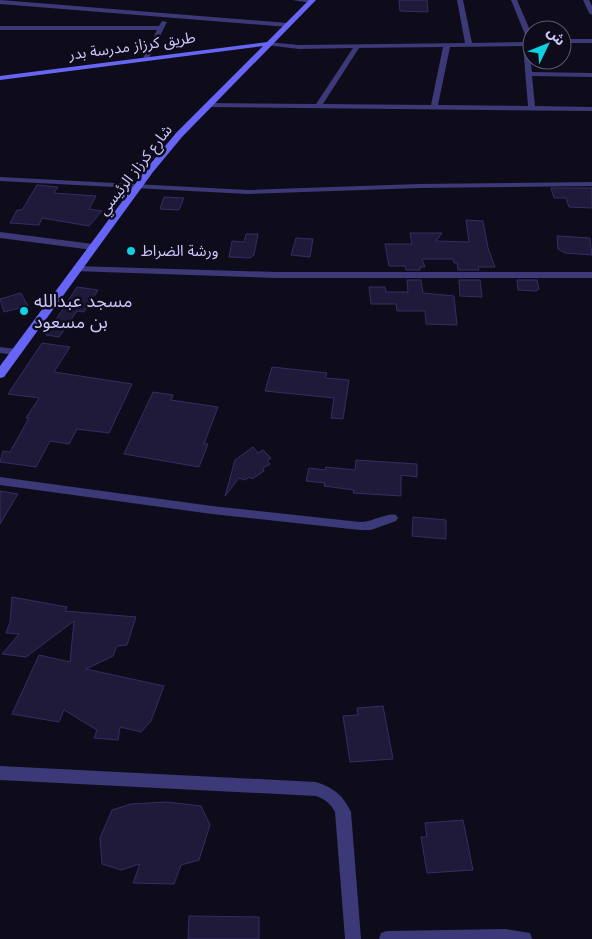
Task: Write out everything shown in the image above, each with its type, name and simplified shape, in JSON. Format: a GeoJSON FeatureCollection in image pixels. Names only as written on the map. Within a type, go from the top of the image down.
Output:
{"type":"FeatureCollection","features":[{"type":"Feature","properties":{"kind":"street"},"geometry":{"type":"LineString","coordinates":[[295,0],[312,0]]}},
{"type":"Feature","properties":{"kind":"street","name":"شارع كرزاز الرئيسي"},"geometry":{"type":"LineString","coordinates":[[0,374],[76,269],[179,135],[312,0]]}},
{"type":"Feature","properties":{"kind":"street"},"geometry":{"type":"LineString","coordinates":[[460,0],[469,45]]}},
{"type":"Feature","properties":{"kind":"street"},"geometry":{"type":"LineString","coordinates":[[514,0],[522,22]]}},
{"type":"Feature","properties":{"kind":"street"},"geometry":{"type":"LineString","coordinates":[[586,0],[592,13]]}},
{"type":"Feature","properties":{"kind":"street"},"geometry":{"type":"LineString","coordinates":[[1,1],[288,25]]}},
{"type":"Feature","properties":{"kind":"street"},"geometry":{"type":"LineString","coordinates":[[146,58],[167,16]]}},
{"type":"Feature","properties":{"kind":"street"},"geometry":{"type":"LineString","coordinates":[[0,28],[161,28]]}},
{"type":"Feature","properties":{"kind":"street"},"geometry":{"type":"LineString","coordinates":[[572,41],[592,41]]}},
{"type":"Feature","properties":{"kind":"street"},"geometry":{"type":"LineString","coordinates":[[268,44],[299,47],[522,44]]}},
{"type":"Feature","properties":{"kind":"street","name":"طريق كرزاز مدرسة بدر"},"geometry":{"type":"LineString","coordinates":[[0,78],[268,44]]}},
{"type":"Feature","properties":{"kind":"street"},"geometry":{"type":"LineString","coordinates":[[434,108],[447,45]]}},
{"type":"Feature","properties":{"kind":"street"},"geometry":{"type":"LineString","coordinates":[[318,106],[357,46]]}},
{"type":"Feature","properties":{"kind":"street"},"geometry":{"type":"LineString","coordinates":[[529,70],[532,108]]}},
{"type":"Feature","properties":{"kind":"street"},"geometry":{"type":"LineString","coordinates":[[529,74],[592,75]]}},
{"type":"Feature","properties":{"kind":"street"},"geometry":{"type":"LineString","coordinates":[[208,104],[592,109]]}},
{"type":"Feature","properties":{"kind":"street"},"geometry":{"type":"LineString","coordinates":[[0,179],[137,188],[257,192],[429,186],[592,184]]}},
{"type":"Feature","properties":{"kind":"street"},"geometry":{"type":"LineString","coordinates":[[0,235],[93,247]]}},
{"type":"Feature","properties":{"kind":"street"},"geometry":{"type":"LineString","coordinates":[[76,269],[305,275],[592,275]]}},
{"type":"Feature","properties":{"kind":"street"},"geometry":{"type":"LineString","coordinates":[[0,350],[16,352]]}},
{"type":"Feature","properties":{"kind":"street"},"geometry":{"type":"LineString","coordinates":[[0,481],[212,510],[360,526],[371,526],[392,518]]}},
{"type":"Feature","properties":{"kind":"street"},"geometry":{"type":"LineString","coordinates":[[0,773],[316,789],[329,793],[338,800],[343,812],[353,939]]}},
{"type":"Feature","properties":{"kind":"street"},"geometry":{"type":"LineString","coordinates":[[387,939],[505,937],[524,939]]}},
{"type":"Feature","properties":{"kind":"building"},"geometry":{"type":"Polygon","coordinates":[[[399,0],[427,0],[428,12],[400,11],[399,0]]]}},
{"type":"Feature","properties":{"kind":"building"},"geometry":{"type":"Polygon","coordinates":[[[37,185],[58,187],[54,193],[96,196],[89,209],[102,211],[89,226],[42,218],[39,225],[10,223],[17,210],[22,210],[37,185]]]}},
{"type":"Feature","properties":{"kind":"building"},"geometry":{"type":"Polygon","coordinates":[[[551,188],[592,188],[592,208],[569,207],[566,198],[554,198],[551,188]]]}},
{"type":"Feature","properties":{"kind":"building"},"geometry":{"type":"Polygon","coordinates":[[[164,197],[184,198],[179,210],[160,209],[164,197]]]}},
{"type":"Feature","properties":{"kind":"building"},"geometry":{"type":"Polygon","coordinates":[[[466,220],[483,221],[488,248],[495,267],[478,267],[479,270],[458,270],[457,263],[454,263],[453,259],[422,259],[425,267],[420,267],[420,270],[406,270],[405,266],[389,266],[385,244],[412,244],[410,233],[442,233],[436,241],[469,242],[466,220]]]}},
{"type":"Feature","properties":{"kind":"building"},"geometry":{"type":"Polygon","coordinates":[[[246,234],[258,234],[254,255],[250,258],[229,257],[232,241],[244,242],[246,234]]]}},
{"type":"Feature","properties":{"kind":"building"},"geometry":{"type":"Polygon","coordinates":[[[557,236],[590,238],[592,255],[565,253],[558,249],[557,236]]]}},
{"type":"Feature","properties":{"kind":"building"},"geometry":{"type":"Polygon","coordinates":[[[296,238],[313,239],[310,257],[291,255],[296,238]]]}},
{"type":"Feature","properties":{"kind":"building"},"geometry":{"type":"Polygon","coordinates":[[[407,280],[421,280],[423,293],[454,296],[457,325],[426,324],[425,311],[397,311],[396,304],[371,304],[369,287],[385,287],[386,292],[408,292],[407,280]]]}},
{"type":"Feature","properties":{"kind":"building"},"geometry":{"type":"Polygon","coordinates":[[[459,280],[480,280],[482,297],[460,296],[459,280]]]}},
{"type":"Feature","properties":{"kind":"building"},"geometry":{"type":"Polygon","coordinates":[[[517,280],[537,280],[539,289],[536,291],[518,290],[517,280]]]}},
{"type":"Feature","properties":{"kind":"building"},"geometry":{"type":"Polygon","coordinates":[[[77,287],[98,290],[84,312],[77,311],[59,337],[46,335],[77,287]]]}},
{"type":"Feature","properties":{"kind":"building"},"geometry":{"type":"Polygon","coordinates":[[[21,293],[28,306],[4,312],[0,299],[21,293]]]}},
{"type":"Feature","properties":{"kind":"building"},"geometry":{"type":"Polygon","coordinates":[[[42,343],[70,347],[54,372],[132,384],[109,433],[77,429],[69,444],[50,441],[36,467],[0,462],[3,451],[10,452],[29,418],[26,418],[39,398],[8,394],[42,343]]]}},
{"type":"Feature","properties":{"kind":"building"},"geometry":{"type":"Polygon","coordinates":[[[272,367],[327,373],[325,378],[349,380],[343,419],[331,418],[334,398],[265,391],[272,367]]]}},
{"type":"Feature","properties":{"kind":"building"},"geometry":{"type":"Polygon","coordinates":[[[153,392],[173,395],[171,400],[218,407],[204,444],[208,444],[199,467],[124,454],[153,392]]]}},
{"type":"Feature","properties":{"kind":"building"},"geometry":{"type":"Polygon","coordinates":[[[253,447],[258,453],[263,450],[271,458],[267,461],[270,464],[263,468],[264,471],[252,479],[250,477],[245,480],[239,478],[225,496],[235,460],[253,447]]]}},
{"type":"Feature","properties":{"kind":"building"},"geometry":{"type":"Polygon","coordinates":[[[356,460],[417,464],[417,477],[401,475],[401,496],[353,493],[354,490],[324,486],[325,483],[306,481],[309,468],[325,470],[326,467],[355,470],[356,460]]]}},
{"type":"Feature","properties":{"kind":"building"},"geometry":{"type":"Polygon","coordinates":[[[0,491],[18,494],[0,524],[0,491]]]}},
{"type":"Feature","properties":{"kind":"building"},"geometry":{"type":"Polygon","coordinates":[[[413,517],[446,520],[446,539],[412,536],[413,517]]]}},
{"type":"Feature","properties":{"kind":"building"},"geometry":{"type":"Polygon","coordinates":[[[12,597],[67,607],[65,611],[136,617],[127,645],[117,646],[113,656],[86,669],[164,686],[151,721],[141,732],[120,727],[118,740],[94,738],[97,730],[64,710],[59,722],[12,714],[39,655],[70,662],[74,621],[26,657],[2,654],[19,634],[6,633],[10,622],[12,597]]]}},
{"type":"Feature","properties":{"kind":"building"},"geometry":{"type":"Polygon","coordinates":[[[383,706],[393,759],[350,762],[343,716],[358,715],[357,708],[383,706]]]}},
{"type":"Feature","properties":{"kind":"building"},"geometry":{"type":"Polygon","coordinates":[[[167,802],[201,806],[210,825],[199,860],[181,865],[174,884],[133,883],[140,864],[121,870],[102,864],[100,838],[112,810],[131,804],[167,802]]]}},
{"type":"Feature","properties":{"kind":"building"},"geometry":{"type":"Polygon","coordinates":[[[463,820],[473,870],[427,873],[421,837],[427,837],[425,823],[463,820]]]}},
{"type":"Feature","properties":{"kind":"building"},"geometry":{"type":"Polygon","coordinates":[[[189,916],[259,917],[259,939],[188,939],[189,916]]]}},
{"type":"Feature","properties":{"kind":"place","name":"ورشة الضراط"},"geometry":{"type":"Point","coordinates":[131,251]}},
{"type":"Feature","properties":{"kind":"place","name":"مسجد عبدالله بن مسعود"},"geometry":{"type":"Point","coordinates":[24,311]}}]}
